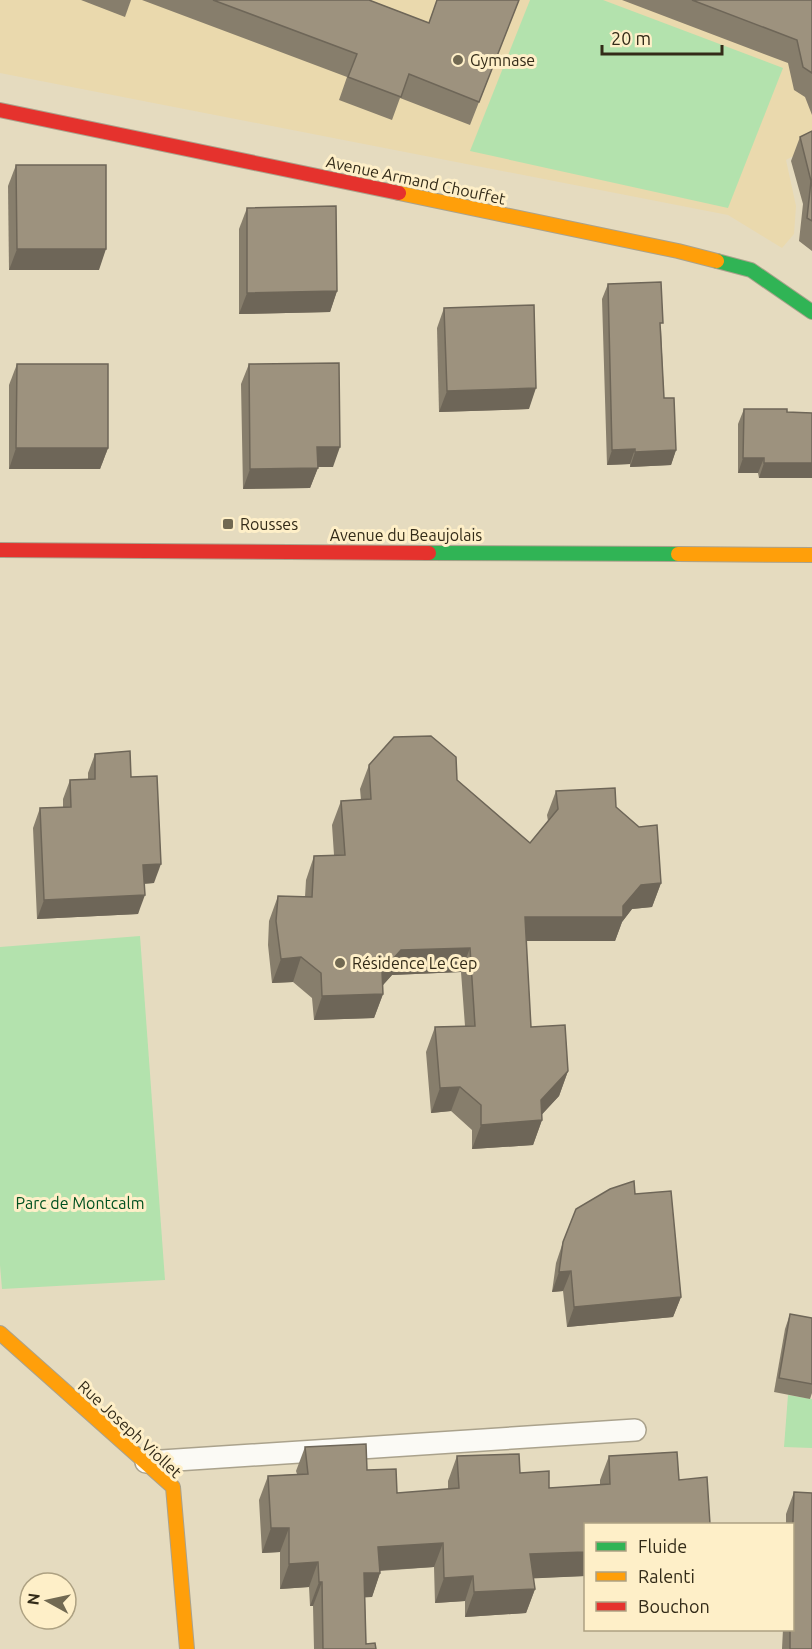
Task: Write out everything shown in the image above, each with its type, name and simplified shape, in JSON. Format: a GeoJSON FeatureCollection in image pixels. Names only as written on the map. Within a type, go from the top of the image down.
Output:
{"type":"FeatureCollection","features":[{"type":"Feature","properties":{"kind":"street","name":"Avenue Armand Chouffet"},"geometry":{"type":"LineString","coordinates":[[0,110],[678,251],[751,270],[812,312]]}},
{"type":"Feature","properties":{"kind":"street","name":"Avenue du Beaujolais"},"geometry":{"type":"LineString","coordinates":[[0,550],[812,555]]}},
{"type":"Feature","properties":{"kind":"street","name":"Rue Joseph Viollet"},"geometry":{"type":"LineString","coordinates":[[0,1333],[173,1487],[187,1649]]}},
{"type":"Feature","properties":{"kind":"lane"},"geometry":{"type":"LineString","coordinates":[[146,1462],[635,1430]]}},
{"type":"Feature","properties":{"kind":"shaded area"},"geometry":{"type":"Polygon","coordinates":[[[0,0],[812,0],[812,146],[786,160],[796,206],[794,234],[782,248],[728,215],[0,73],[0,0]]]}},
{"type":"Feature","properties":{"kind":"green space"},"geometry":{"type":"Polygon","coordinates":[[[530,0],[603,0],[783,68],[728,208],[470,151],[530,0]]]}},
{"type":"Feature","properties":{"kind":"green space","name":"Parc de Montcalm"},"geometry":{"type":"Polygon","coordinates":[[[140,936],[165,1280],[2,1289],[0,1265],[0,947],[140,936]]]}},
{"type":"Feature","properties":{"kind":"green space"},"geometry":{"type":"Polygon","coordinates":[[[788,1395],[812,1399],[812,1448],[784,1447],[788,1395]]]}},
{"type":"Feature","properties":{"kind":"building"},"geometry":{"type":"Polygon","coordinates":[[[213,0],[369,0],[429,23],[437,0],[519,0],[479,102],[409,74],[401,97],[348,77],[357,54],[213,0]]]}},
{"type":"Feature","properties":{"kind":"building"},"geometry":{"type":"Polygon","coordinates":[[[692,0],[812,0],[812,73],[803,67],[797,40],[692,0]]]}},
{"type":"Feature","properties":{"kind":"building"},"geometry":{"type":"Polygon","coordinates":[[[812,131],[812,221],[807,218],[811,181],[800,137],[812,131]]]}},
{"type":"Feature","properties":{"kind":"building"},"geometry":{"type":"Polygon","coordinates":[[[16,165],[106,165],[106,249],[17,249],[16,165]]]}},
{"type":"Feature","properties":{"kind":"building"},"geometry":{"type":"Polygon","coordinates":[[[336,206],[337,291],[247,293],[247,208],[336,206]]]}},
{"type":"Feature","properties":{"kind":"building"},"geometry":{"type":"Polygon","coordinates":[[[661,282],[663,323],[660,323],[664,398],[674,398],[676,450],[635,452],[635,449],[612,450],[608,284],[661,282]]]}},
{"type":"Feature","properties":{"kind":"building"},"geometry":{"type":"Polygon","coordinates":[[[534,305],[536,388],[447,391],[444,308],[534,305]]]}},
{"type":"Feature","properties":{"kind":"building"},"geometry":{"type":"Polygon","coordinates":[[[339,363],[340,447],[317,447],[318,468],[250,469],[249,364],[339,363]]]}},
{"type":"Feature","properties":{"kind":"building"},"geometry":{"type":"Polygon","coordinates":[[[17,364],[108,364],[108,448],[16,448],[17,364]]]}},
{"type":"Feature","properties":{"kind":"building"},"geometry":{"type":"Polygon","coordinates":[[[744,409],[787,409],[787,412],[812,413],[812,463],[764,463],[764,458],[743,458],[744,409]]]}},
{"type":"Feature","properties":{"kind":"building","name":"Résidence Le Cep"},"geometry":{"type":"Polygon","coordinates":[[[431,736],[456,757],[457,780],[530,843],[558,809],[556,791],[615,788],[616,807],[639,827],[657,825],[661,883],[641,885],[623,906],[623,917],[525,917],[531,1027],[565,1025],[568,1071],[541,1100],[542,1120],[481,1125],[481,1105],[460,1087],[440,1088],[435,1027],[475,1026],[470,948],[401,950],[382,971],[383,994],[322,996],[321,973],[301,957],[281,959],[276,921],[278,896],[312,897],[314,856],[345,855],[341,801],[371,799],[369,765],[394,737],[431,736]]]}},
{"type":"Feature","properties":{"kind":"building"},"geometry":{"type":"Polygon","coordinates":[[[130,751],[131,777],[157,776],[161,864],[143,865],[145,895],[44,900],[40,808],[71,807],[70,780],[95,779],[95,754],[130,751]]]}},
{"type":"Feature","properties":{"kind":"building"},"geometry":{"type":"Polygon","coordinates":[[[634,1181],[635,1194],[671,1191],[681,1297],[574,1307],[571,1271],[559,1272],[563,1242],[576,1209],[610,1189],[634,1181]]]}},
{"type":"Feature","properties":{"kind":"building"},"geometry":{"type":"Polygon","coordinates":[[[790,1314],[812,1318],[812,1384],[779,1378],[790,1314]]]}},
{"type":"Feature","properties":{"kind":"building"},"geometry":{"type":"Polygon","coordinates":[[[366,1444],[367,1470],[396,1469],[397,1493],[459,1488],[457,1456],[519,1454],[520,1473],[549,1471],[549,1488],[610,1484],[609,1456],[677,1452],[679,1480],[707,1477],[710,1523],[584,1523],[584,1552],[530,1554],[535,1589],[474,1592],[473,1576],[444,1578],[443,1543],[378,1547],[380,1573],[364,1573],[366,1644],[375,1643],[376,1649],[323,1649],[322,1582],[319,1582],[318,1562],[289,1564],[289,1528],[271,1528],[268,1476],[308,1474],[305,1447],[366,1444]]]}},
{"type":"Feature","properties":{"kind":"building"},"geometry":{"type":"Polygon","coordinates":[[[794,1492],[812,1493],[812,1649],[790,1649],[790,1631],[794,1631],[794,1492]]]}},
{"type":"Feature","properties":{"kind":"traffic: fast"},"geometry":{"type":"LineString","coordinates":[[717,261],[751,270],[812,312]]}},
{"type":"Feature","properties":{"kind":"traffic: fast"},"geometry":{"type":"LineString","coordinates":[[429,553],[678,554]]}},
{"type":"Feature","properties":{"kind":"traffic: slow"},"geometry":{"type":"LineString","coordinates":[[399,193],[717,261]]}},
{"type":"Feature","properties":{"kind":"traffic: slow"},"geometry":{"type":"LineString","coordinates":[[678,554],[812,555]]}},
{"type":"Feature","properties":{"kind":"traffic: slow"},"geometry":{"type":"LineString","coordinates":[[0,1333],[173,1487],[187,1649]]}},
{"type":"Feature","properties":{"kind":"traffic: jam"},"geometry":{"type":"LineString","coordinates":[[0,110],[399,193]]}},
{"type":"Feature","properties":{"kind":"traffic: jam"},"geometry":{"type":"LineString","coordinates":[[0,550],[429,553]]}},
{"type":"Feature","properties":{"kind":"place","name":"Gymnase"},"geometry":{"type":"Point","coordinates":[458,60]}},
{"type":"Feature","properties":{"kind":"place","name":"Rousses"},"geometry":{"type":"Point","coordinates":[228,524]}},
{"type":"Feature","properties":{"kind":"place","name":"Résidence Le Cep"},"geometry":{"type":"Point","coordinates":[340,963]}}]}
